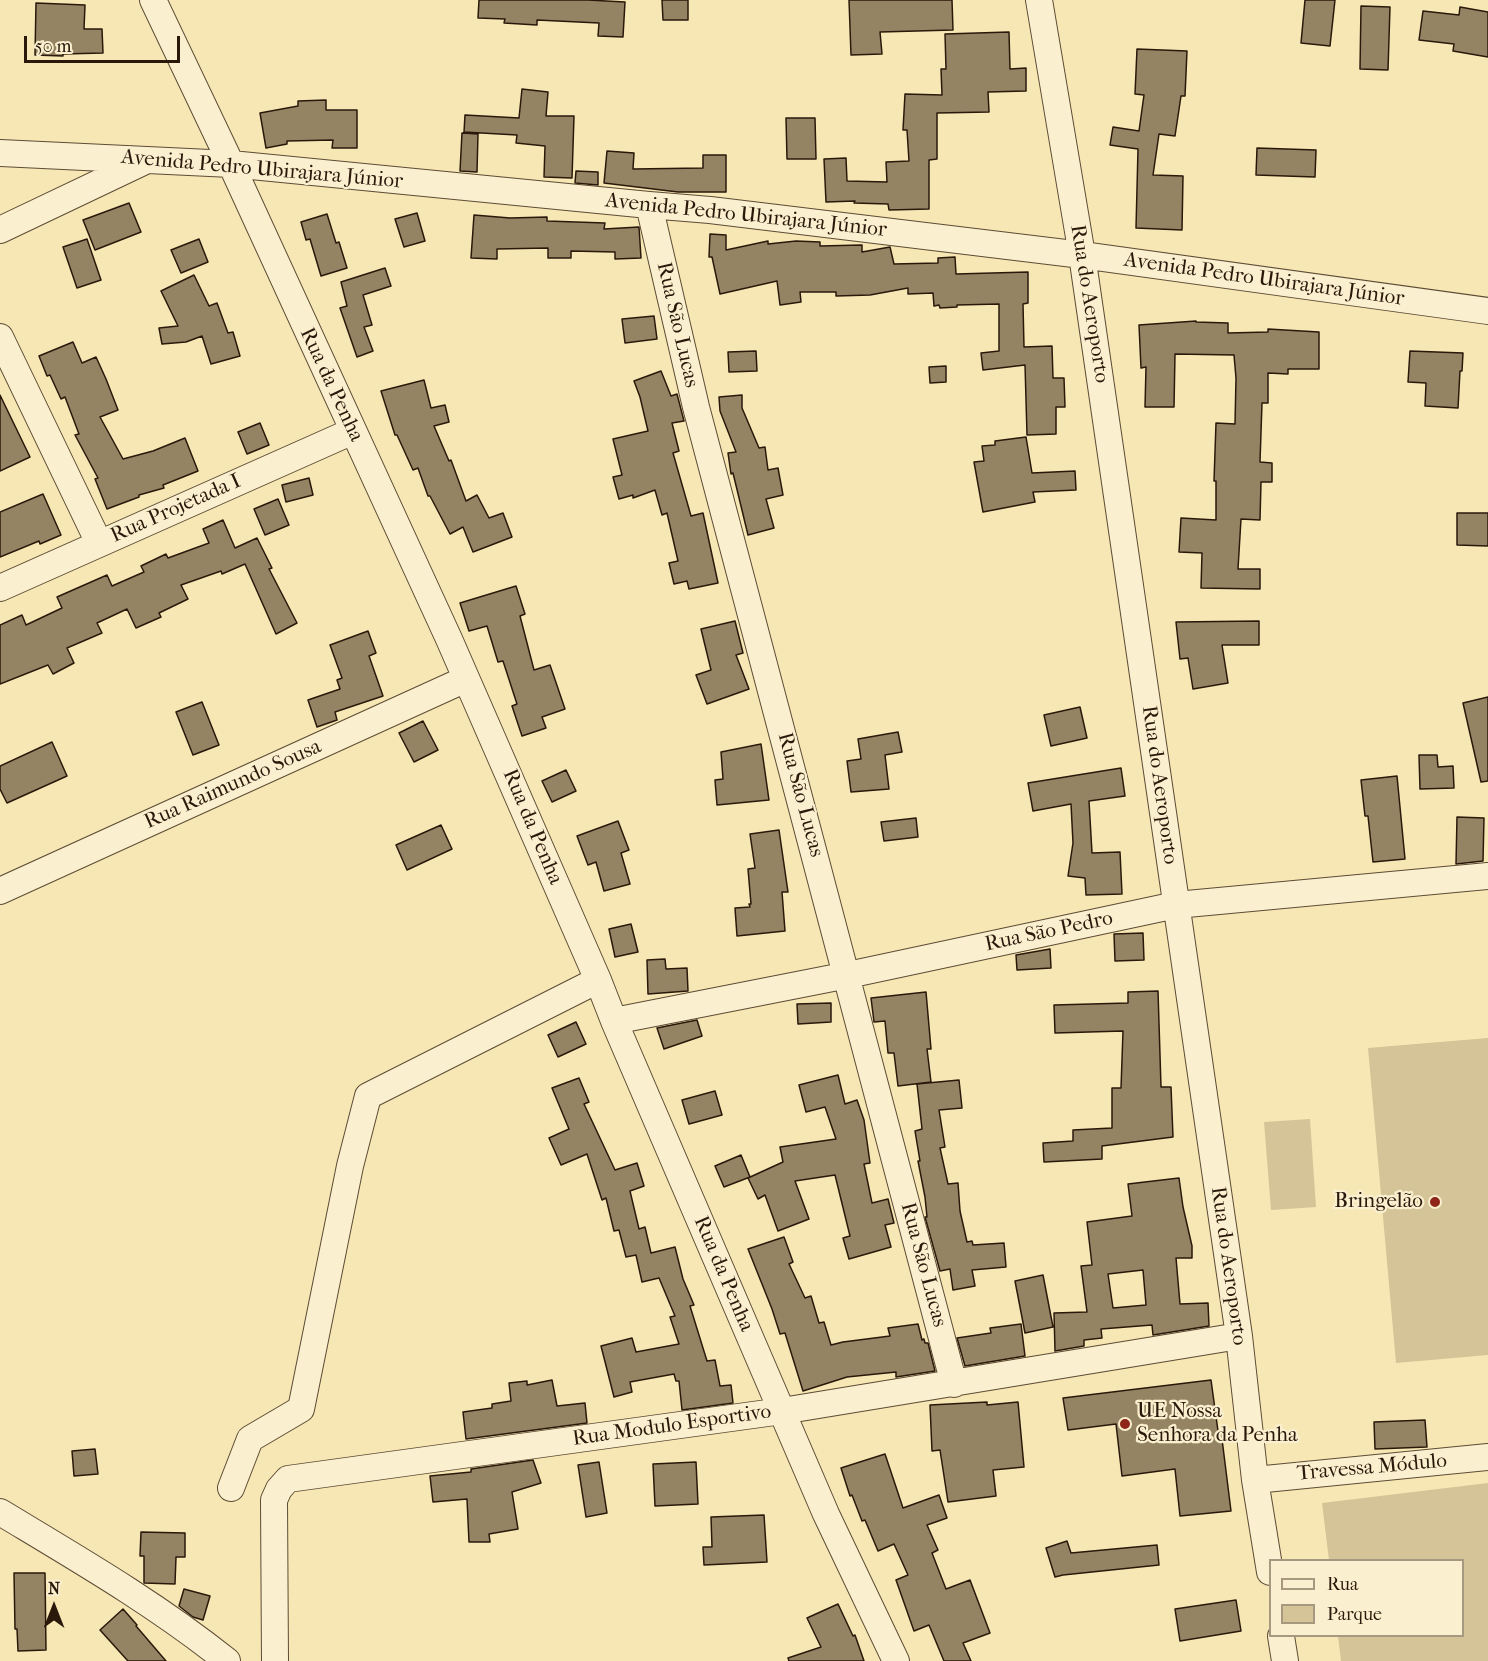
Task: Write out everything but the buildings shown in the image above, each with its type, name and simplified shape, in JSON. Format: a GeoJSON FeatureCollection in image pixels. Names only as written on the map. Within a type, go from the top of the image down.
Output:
{"type":"FeatureCollection","features":[{"type":"Feature","properties":{"kind":"street","name":"Rua da Penha"},"geometry":{"type":"LineString","coordinates":[[153,0],[231,164],[466,679],[598,980],[826,1514],[896,1661]]}},
{"type":"Feature","properties":{"kind":"street","name":"Rua do Aeroporto"},"geometry":{"type":"LineString","coordinates":[[1039,0],[1082,255],[1239,1336],[1255,1480],[1269,1566]]}},
{"type":"Feature","properties":{"kind":"street","name":"Avenida Pedro Ubirajara Júnior"},"geometry":{"type":"LineString","coordinates":[[0,153],[231,164],[710,210],[1082,255],[1488,311]]}},
{"type":"Feature","properties":{"kind":"street"},"geometry":{"type":"LineString","coordinates":[[0,230],[148,160]]}},
{"type":"Feature","properties":{"kind":"street","name":"Rua São Lucas"},"geometry":{"type":"LineString","coordinates":[[649,205],[696,407],[848,975],[954,1384]]}},
{"type":"Feature","properties":{"kind":"street"},"geometry":{"type":"LineString","coordinates":[[0,337],[99,543]]}},
{"type":"Feature","properties":{"kind":"street","name":"Rua Projetada I"},"geometry":{"type":"LineString","coordinates":[[0,588],[352,431]]}},
{"type":"Feature","properties":{"kind":"street","name":"Rua Raimundo Sousa"},"geometry":{"type":"LineString","coordinates":[[0,891],[466,679]]}},
{"type":"Feature","properties":{"kind":"street","name":"Rua São Pedro"},"geometry":{"type":"LineString","coordinates":[[614,1021],[848,975],[1176,905],[1488,876]]}},
{"type":"Feature","properties":{"kind":"street"},"geometry":{"type":"LineString","coordinates":[[231,1488],[250,1439],[301,1409],[350,1166],[368,1096],[598,980]]}},
{"type":"Feature","properties":{"kind":"street","name":"Rua Modulo Esportivo"},"geometry":{"type":"LineString","coordinates":[[275,1661],[274,1500],[279,1489],[288,1479],[782,1411],[1239,1336]]}},
{"type":"Feature","properties":{"kind":"street","name":"Travessa Módulo"},"geometry":{"type":"LineString","coordinates":[[1255,1480],[1488,1457]]}},
{"type":"Feature","properties":{"kind":"street"},"geometry":{"type":"LineString","coordinates":[[0,1512],[135,1593],[226,1661]]}},
{"type":"Feature","properties":{"kind":"street"},"geometry":{"type":"LineString","coordinates":[[1281,1637],[1285,1661]]}},
{"type":"Feature","properties":{"kind":"green space","name":"Bringelão"},"geometry":{"type":"Polygon","coordinates":[[[1488,1038],[1488,1355],[1396,1363],[1368,1048],[1488,1038]]]}},
{"type":"Feature","properties":{"kind":"green space"},"geometry":{"type":"Polygon","coordinates":[[[1310,1119],[1316,1207],[1271,1210],[1264,1122],[1310,1119]]]}},
{"type":"Feature","properties":{"kind":"green space"},"geometry":{"type":"Polygon","coordinates":[[[1488,1483],[1488,1661],[1341,1661],[1338,1637],[1464,1637],[1464,1559],[1329,1559],[1322,1503],[1488,1483]]]}},
{"type":"Feature","properties":{"kind":"place","name":"Bringelão"},"geometry":{"type":"Point","coordinates":[1435,1202]}},
{"type":"Feature","properties":{"kind":"place","name":"UE Nossa Senhora da Penha"},"geometry":{"type":"Point","coordinates":[1125,1424]}}]}
